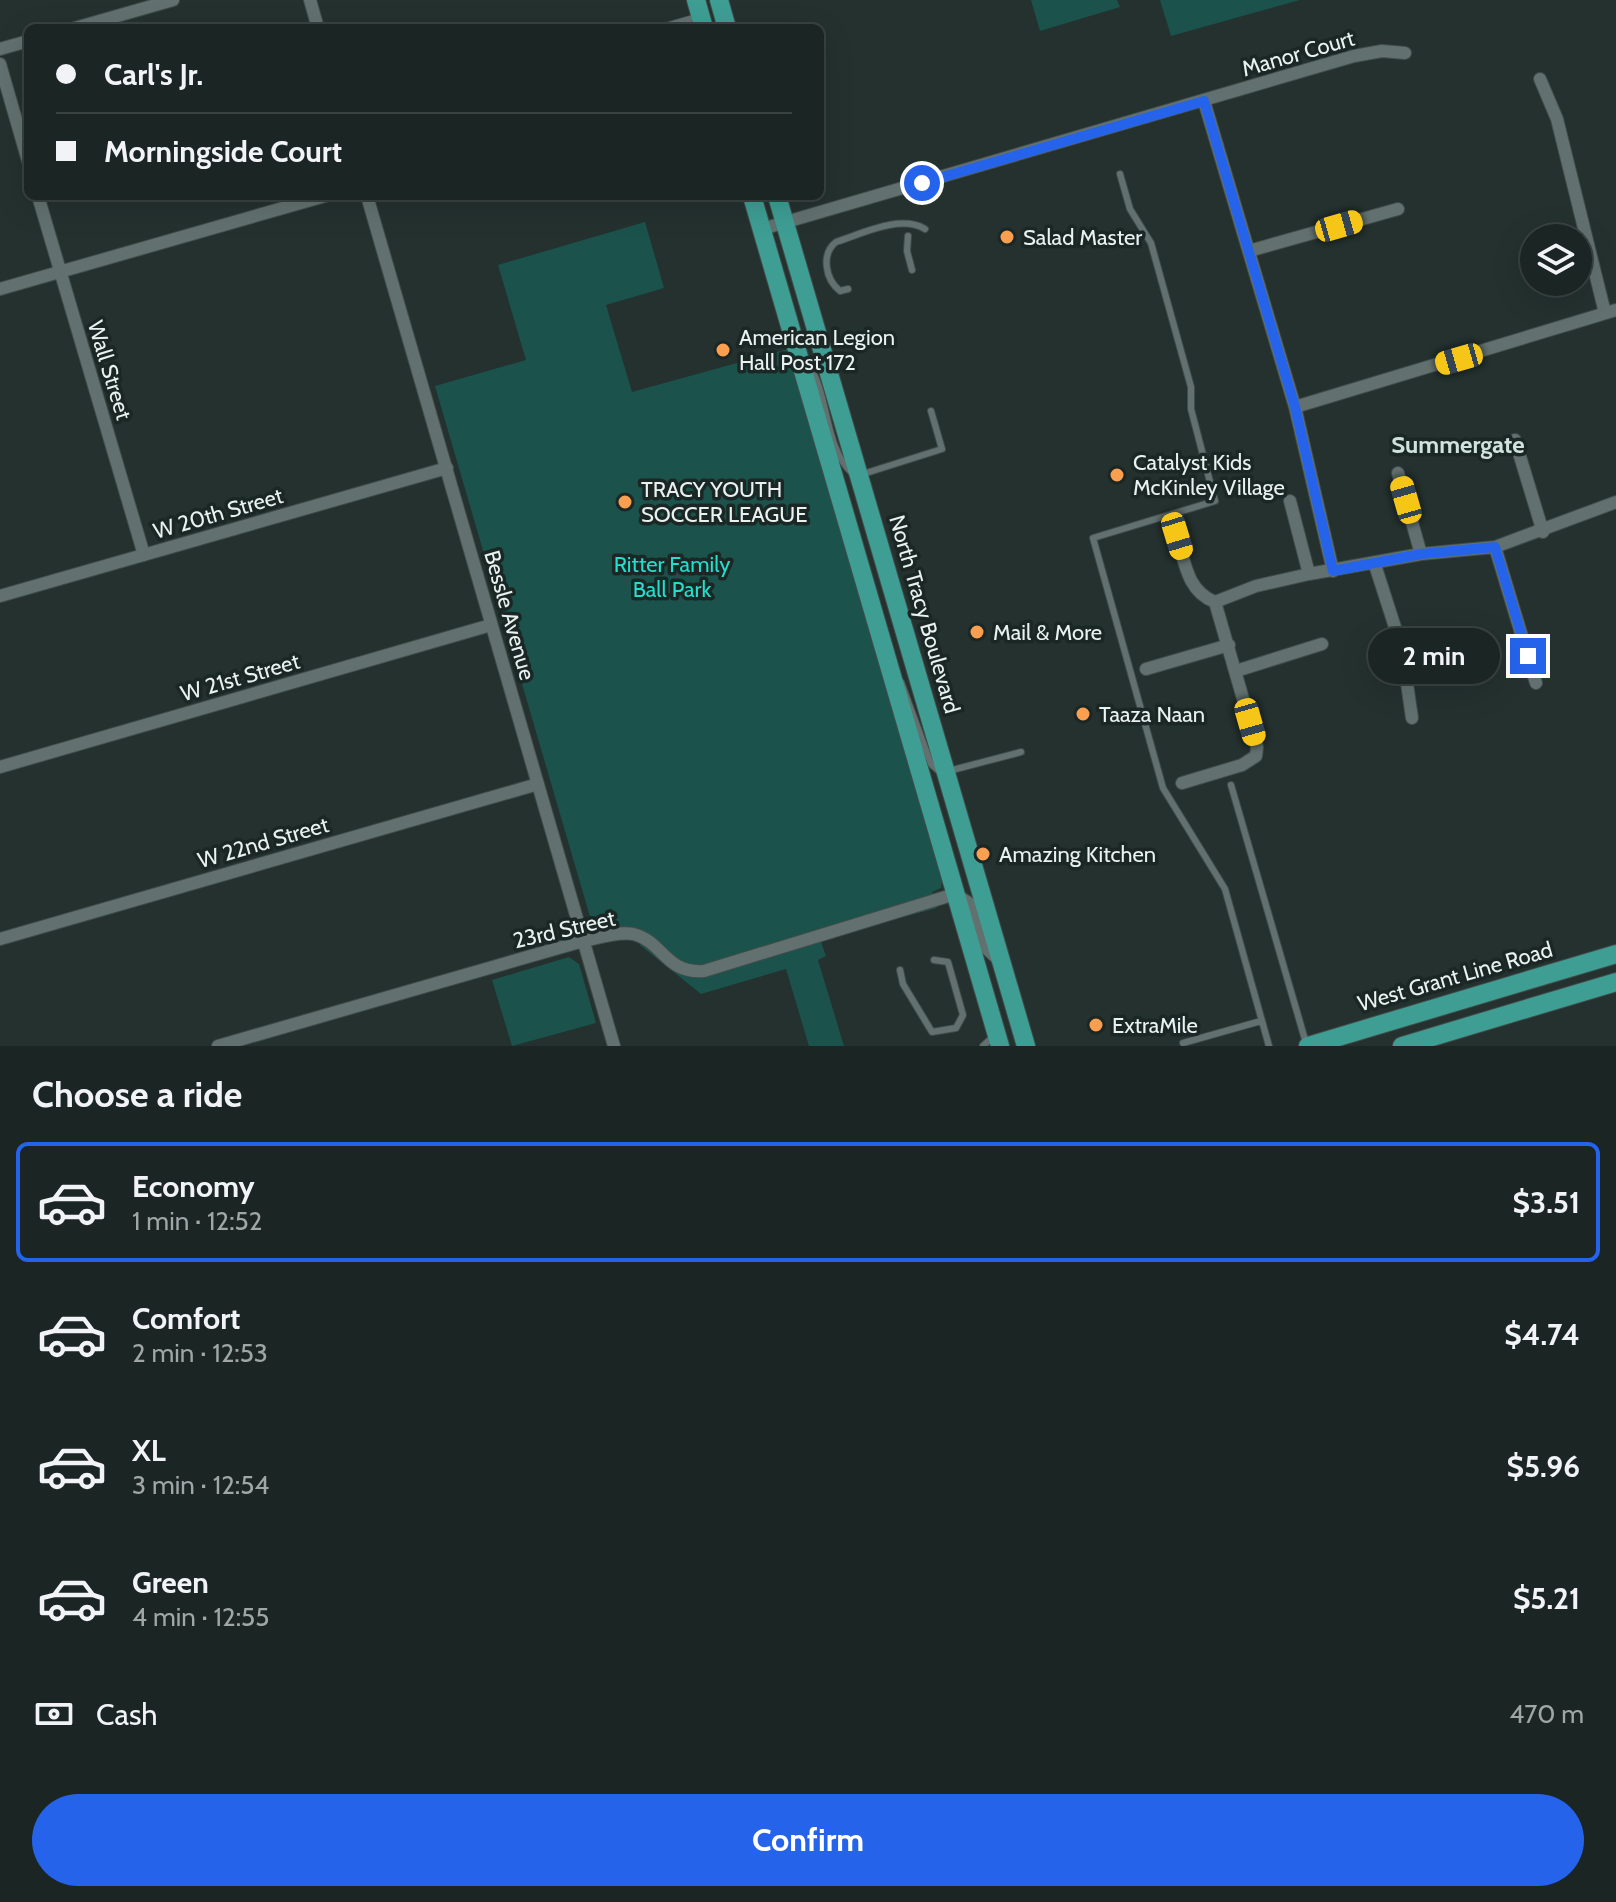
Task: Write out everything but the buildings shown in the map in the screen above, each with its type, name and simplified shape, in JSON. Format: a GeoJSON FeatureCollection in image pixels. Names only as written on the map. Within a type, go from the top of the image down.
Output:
{"type":"FeatureCollection","features":[{"type":"Feature","properties":{"kind":"main road"},"geometry":{"type":"LineString","coordinates":[[719,0],[726,24]]}},
{"type":"Feature","properties":{"kind":"main road"},"geometry":{"type":"LineString","coordinates":[[753,200],[955,894],[993,1042]]}},
{"type":"Feature","properties":{"kind":"main road","name":"North Tracy Boulevard"},"geometry":{"type":"LineString","coordinates":[[778,200],[1026,1046]]}},
{"type":"Feature","properties":{"kind":"main road","name":"West Grant Line Road"},"geometry":{"type":"LineString","coordinates":[[1307,1046],[1616,954]]}},
{"type":"Feature","properties":{"kind":"main road"},"geometry":{"type":"LineString","coordinates":[[1402,1046],[1616,982]]}},
{"type":"Feature","properties":{"kind":"main road"},"geometry":{"type":"LineString","coordinates":[[1452,1030],[1463,1018],[1490,1001],[1494,990]]}},
{"type":"Feature","properties":{"kind":"street"},"geometry":{"type":"LineString","coordinates":[[89,24],[173,0]]}},
{"type":"Feature","properties":{"kind":"street"},"geometry":{"type":"LineString","coordinates":[[310,0],[317,24]]}},
{"type":"Feature","properties":{"kind":"street"},"geometry":{"type":"LineString","coordinates":[[0,49],[24,42]]}},
{"type":"Feature","properties":{"kind":"street","name":"Manor Court"},"geometry":{"type":"LineString","coordinates":[[762,229],[1354,56],[1382,51],[1405,53]]}},
{"type":"Feature","properties":{"kind":"street"},"geometry":{"type":"LineString","coordinates":[[0,64],[24,147]]}},
{"type":"Feature","properties":{"kind":"street"},"geometry":{"type":"LineString","coordinates":[[1295,407],[1611,311],[1557,119],[1540,79]]}},
{"type":"Feature","properties":{"kind":"street"},"geometry":{"type":"LineString","coordinates":[[1204,101],[1295,407],[1333,571]]}},
{"type":"Feature","properties":{"kind":"street","name":"Wall Street"},"geometry":{"type":"LineString","coordinates":[[39,200],[144,555]]}},
{"type":"Feature","properties":{"kind":"street"},"geometry":{"type":"LineString","coordinates":[[0,289],[311,200]]}},
{"type":"Feature","properties":{"kind":"street","name":"Bessle Avenue"},"geometry":{"type":"LineString","coordinates":[[368,200],[614,1046]]}},
{"type":"Feature","properties":{"kind":"street"},"geometry":{"type":"LineString","coordinates":[[1249,251],[1398,209]]}},
{"type":"Feature","properties":{"kind":"street"},"geometry":{"type":"LineString","coordinates":[[1515,440],[1543,532]]}},
{"type":"Feature","properties":{"kind":"street","name":"W 20th Street"},"geometry":{"type":"LineString","coordinates":[[0,596],[447,468]]}},
{"type":"Feature","properties":{"kind":"street"},"geometry":{"type":"LineString","coordinates":[[1398,473],[1421,554]]}},
{"type":"Feature","properties":{"kind":"street"},"geometry":{"type":"LineString","coordinates":[[1290,501],[1309,574]]}},
{"type":"Feature","properties":{"kind":"street"},"geometry":{"type":"LineString","coordinates":[[1177,536],[1193,588],[1199,596],[1215,602],[1256,586],[1309,574],[1375,565],[1421,554],[1495,547],[1543,532],[1614,503],[1616,517]]}},
{"type":"Feature","properties":{"kind":"street"},"geometry":{"type":"LineString","coordinates":[[1495,547],[1536,683]]}},
{"type":"Feature","properties":{"kind":"street"},"geometry":{"type":"LineString","coordinates":[[1375,565],[1402,649],[1412,718]]}},
{"type":"Feature","properties":{"kind":"street"},"geometry":{"type":"LineString","coordinates":[[1182,783],[1242,765],[1256,756],[1257,747],[1215,602]]}},
{"type":"Feature","properties":{"kind":"street","name":"W 21st Street"},"geometry":{"type":"LineString","coordinates":[[0,767],[491,625]]}},
{"type":"Feature","properties":{"kind":"street"},"geometry":{"type":"LineString","coordinates":[[1236,671],[1322,644]]}},
{"type":"Feature","properties":{"kind":"street"},"geometry":{"type":"LineString","coordinates":[[1146,669],[1229,645]]}},
{"type":"Feature","properties":{"kind":"street","name":"W 22nd Street"},"geometry":{"type":"LineString","coordinates":[[0,939],[538,784]]}},
{"type":"Feature","properties":{"kind":"street"},"geometry":{"type":"LineString","coordinates":[[955,894],[972,905],[986,948],[1002,963]]}},
{"type":"Feature","properties":{"kind":"street","name":"23rd Street"},"geometry":{"type":"LineString","coordinates":[[218,1046],[583,941],[628,933],[638,935],[677,967],[689,972],[704,971],[955,894]]}},
{"type":"Feature","properties":{"kind":"lane"},"geometry":{"type":"LineString","coordinates":[[672,24],[700,15]]}},
{"type":"Feature","properties":{"kind":"lane"},"geometry":{"type":"LineString","coordinates":[[1120,174],[1130,209],[1151,243],[1191,387],[1191,409],[1215,501],[1093,538],[1163,788],[1225,889],[1269,1046]]}},
{"type":"Feature","properties":{"kind":"lane"},"geometry":{"type":"LineString","coordinates":[[848,289],[840,291],[833,285],[826,261],[826,254],[836,242],[898,224],[910,223],[925,229]]}},
{"type":"Feature","properties":{"kind":"lane"},"geometry":{"type":"LineString","coordinates":[[908,236],[907,251],[912,270]]}},
{"type":"Feature","properties":{"kind":"lane"},"geometry":{"type":"LineString","coordinates":[[796,346],[816,376],[843,462],[852,473],[859,475],[942,449],[931,411]]}},
{"type":"Feature","properties":{"kind":"lane"},"geometry":{"type":"LineString","coordinates":[[887,659],[907,691],[931,764],[947,773],[1021,752]]}},
{"type":"Feature","properties":{"kind":"lane"},"geometry":{"type":"LineString","coordinates":[[1231,785],[1307,1046]]}},
{"type":"Feature","properties":{"kind":"lane"},"geometry":{"type":"LineString","coordinates":[[900,970],[903,984],[932,1032],[956,1028],[963,1015],[948,962],[934,960]]}},
{"type":"Feature","properties":{"kind":"lane"},"geometry":{"type":"LineString","coordinates":[[1183,1043],[1261,1021]]}},
{"type":"Feature","properties":{"kind":"green space"},"geometry":{"type":"Polygon","coordinates":[[[1031,0],[1117,0],[1120,7],[1040,31],[1031,0]]]}},
{"type":"Feature","properties":{"kind":"green space"},"geometry":{"type":"Polygon","coordinates":[[[1160,0],[1300,0],[1171,36],[1160,0]]]}},
{"type":"Feature","properties":{"kind":"green space","name":"Ritter Family Ball Park"},"geometry":{"type":"Polygon","coordinates":[[[645,222],[664,288],[606,305],[632,392],[788,349],[942,882],[941,888],[932,892],[937,908],[820,939],[826,956],[818,960],[844,1046],[809,1046],[786,969],[701,994],[640,945],[629,929],[602,930],[591,920],[435,386],[526,360],[498,265],[645,222]]]}},
{"type":"Feature","properties":{"kind":"green space"},"geometry":{"type":"Polygon","coordinates":[[[569,957],[579,964],[596,1023],[512,1046],[492,980],[569,957]]]}},
{"type":"Feature","properties":{"kind":"place","name":"Salad Master"},"geometry":{"type":"Point","coordinates":[1007,237]}},
{"type":"Feature","properties":{"kind":"place","name":"American Legion Hall Post 172"},"geometry":{"type":"Point","coordinates":[723,350]}},
{"type":"Feature","properties":{"kind":"place","name":"Catalyst Kids McKinley Village"},"geometry":{"type":"Point","coordinates":[1117,475]}},
{"type":"Feature","properties":{"kind":"place","name":"TRACY YOUTH SOCCER LEAGUE"},"geometry":{"type":"Point","coordinates":[625,502]}},
{"type":"Feature","properties":{"kind":"place","name":"Mail & More"},"geometry":{"type":"Point","coordinates":[977,632]}},
{"type":"Feature","properties":{"kind":"place","name":"Taaza Naan"},"geometry":{"type":"Point","coordinates":[1083,714]}},
{"type":"Feature","properties":{"kind":"place","name":"Amazing Kitchen"},"geometry":{"type":"Point","coordinates":[983,854]}},
{"type":"Feature","properties":{"kind":"place","name":"ExtraMile"},"geometry":{"type":"Point","coordinates":[1096,1025]}},
{"type":"Feature","properties":{"kind":"district","name":"Summergate"},"geometry":{"type":"Point","coordinates":[1458,445]}},
{"type":"Feature","properties":{"kind":"route"},"geometry":{"type":"LineString","coordinates":[[922,183],[1204,101],[1295,407],[1317,490],[1333,571],[1421,554],[1463,553],[1495,547],[1528,656]]}}]}
